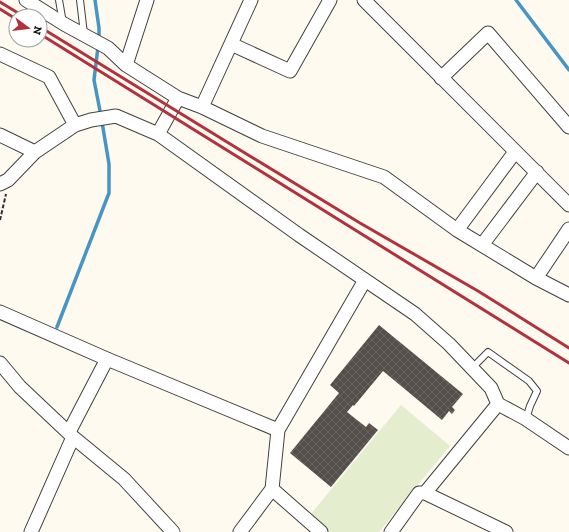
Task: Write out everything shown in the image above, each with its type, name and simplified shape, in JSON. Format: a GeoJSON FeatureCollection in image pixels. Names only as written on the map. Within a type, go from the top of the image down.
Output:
{"type":"FeatureCollection","features":[{"type":"Feature","properties":{"kind":"street"},"geometry":{"type":"LineString","coordinates":[[26,0],[64,24],[108,48],[126,64],[178,98],[202,107],[262,136],[384,177],[457,230],[536,278],[569,295]]}},
{"type":"Feature","properties":{"kind":"street"},"geometry":{"type":"LineString","coordinates":[[126,64],[146,0]]}},
{"type":"Feature","properties":{"kind":"street"},"geometry":{"type":"LineString","coordinates":[[202,107],[252,0]]}},
{"type":"Feature","properties":{"kind":"street"},"geometry":{"type":"LineString","coordinates":[[231,44],[290,70],[330,0]]}},
{"type":"Feature","properties":{"kind":"street"},"geometry":{"type":"LineString","coordinates":[[364,0],[569,205]]}},
{"type":"Feature","properties":{"kind":"street"},"geometry":{"type":"LineString","coordinates":[[442,78],[488,33],[569,127]]}},
{"type":"Feature","properties":{"kind":"street"},"geometry":{"type":"LineString","coordinates":[[0,54],[49,77],[75,124]]}},
{"type":"Feature","properties":{"kind":"street"},"geometry":{"type":"LineString","coordinates":[[158,134],[178,98]]}},
{"type":"Feature","properties":{"kind":"street"},"geometry":{"type":"LineString","coordinates":[[4,182],[35,152],[75,124],[116,116],[158,134],[292,230],[415,314],[449,344],[491,388],[498,404],[526,419],[569,448]]}},
{"type":"Feature","properties":{"kind":"street"},"geometry":{"type":"LineString","coordinates":[[0,134],[35,152]]}},
{"type":"Feature","properties":{"kind":"street"},"geometry":{"type":"LineString","coordinates":[[457,230],[515,152]]}},
{"type":"Feature","properties":{"kind":"street"},"geometry":{"type":"LineString","coordinates":[[482,245],[537,172]]}},
{"type":"Feature","properties":{"kind":"street"},"geometry":{"type":"LineString","coordinates":[[536,278],[569,229]]}},
{"type":"Feature","properties":{"kind":"street"},"geometry":{"type":"LineString","coordinates":[[240,532],[272,488],[278,430],[365,280]]}},
{"type":"Feature","properties":{"kind":"street"},"geometry":{"type":"LineString","coordinates":[[0,312],[107,359],[278,430]]}},
{"type":"Feature","properties":{"kind":"street"},"geometry":{"type":"LineString","coordinates":[[31,532],[71,434],[107,359]]}},
{"type":"Feature","properties":{"kind":"street"},"geometry":{"type":"LineString","coordinates":[[0,363],[20,387],[71,434],[124,479],[174,532]]}},
{"type":"Feature","properties":{"kind":"street"},"geometry":{"type":"LineString","coordinates":[[425,493],[498,404]]}},
{"type":"Feature","properties":{"kind":"street"},"geometry":{"type":"LineString","coordinates":[[272,488],[321,532]]}},
{"type":"Feature","properties":{"kind":"street"},"geometry":{"type":"LineString","coordinates":[[391,532],[419,493],[425,493],[506,532]]}},
{"type":"Feature","properties":{"kind":"lane"},"geometry":{"type":"LineString","coordinates":[[59,0],[64,24]]}},
{"type":"Feature","properties":{"kind":"lane"},"geometry":{"type":"LineString","coordinates":[[80,0],[84,34]]}},
{"type":"Feature","properties":{"kind":"lane"},"geometry":{"type":"LineString","coordinates":[[472,368],[488,352],[529,381],[537,391],[526,419]]}},
{"type":"Feature","properties":{"kind":"path"},"geometry":{"type":"LineString","coordinates":[[0,220],[4,182]]}},
{"type":"Feature","properties":{"kind":"green space"},"geometry":{"type":"Polygon","coordinates":[[[401,405],[450,446],[379,532],[330,532],[310,515],[401,405]]]}},
{"type":"Feature","properties":{"kind":"building"},"geometry":{"type":"Polygon","coordinates":[[[379,325],[463,394],[452,407],[455,410],[452,414],[449,411],[442,420],[383,371],[354,406],[353,405],[347,412],[366,427],[369,423],[378,430],[331,487],[290,453],[339,393],[330,385],[379,325]]]}},
{"type":"Feature","properties":{"kind":"waterway"},"geometry":{"type":"LineString","coordinates":[[95,0],[99,39]]}},
{"type":"Feature","properties":{"kind":"waterway"},"geometry":{"type":"LineString","coordinates":[[516,0],[569,70]]}},
{"type":"Feature","properties":{"kind":"waterway"},"geometry":{"type":"LineString","coordinates":[[98,47],[94,80],[101,116]]}},
{"type":"Feature","properties":{"kind":"waterway"},"geometry":{"type":"LineString","coordinates":[[57,327],[109,193],[109,164],[102,122]]}},
{"type":"Feature","properties":{"kind":"railway"},"geometry":{"type":"LineString","coordinates":[[0,2],[10,8]]}},
{"type":"Feature","properties":{"kind":"railway"},"geometry":{"type":"LineString","coordinates":[[0,9],[8,14]]}},
{"type":"Feature","properties":{"kind":"railway"},"geometry":{"type":"LineString","coordinates":[[48,32],[360,223],[478,291],[569,348]]}},
{"type":"Feature","properties":{"kind":"railway"},"geometry":{"type":"LineString","coordinates":[[48,39],[569,363]]}}]}
